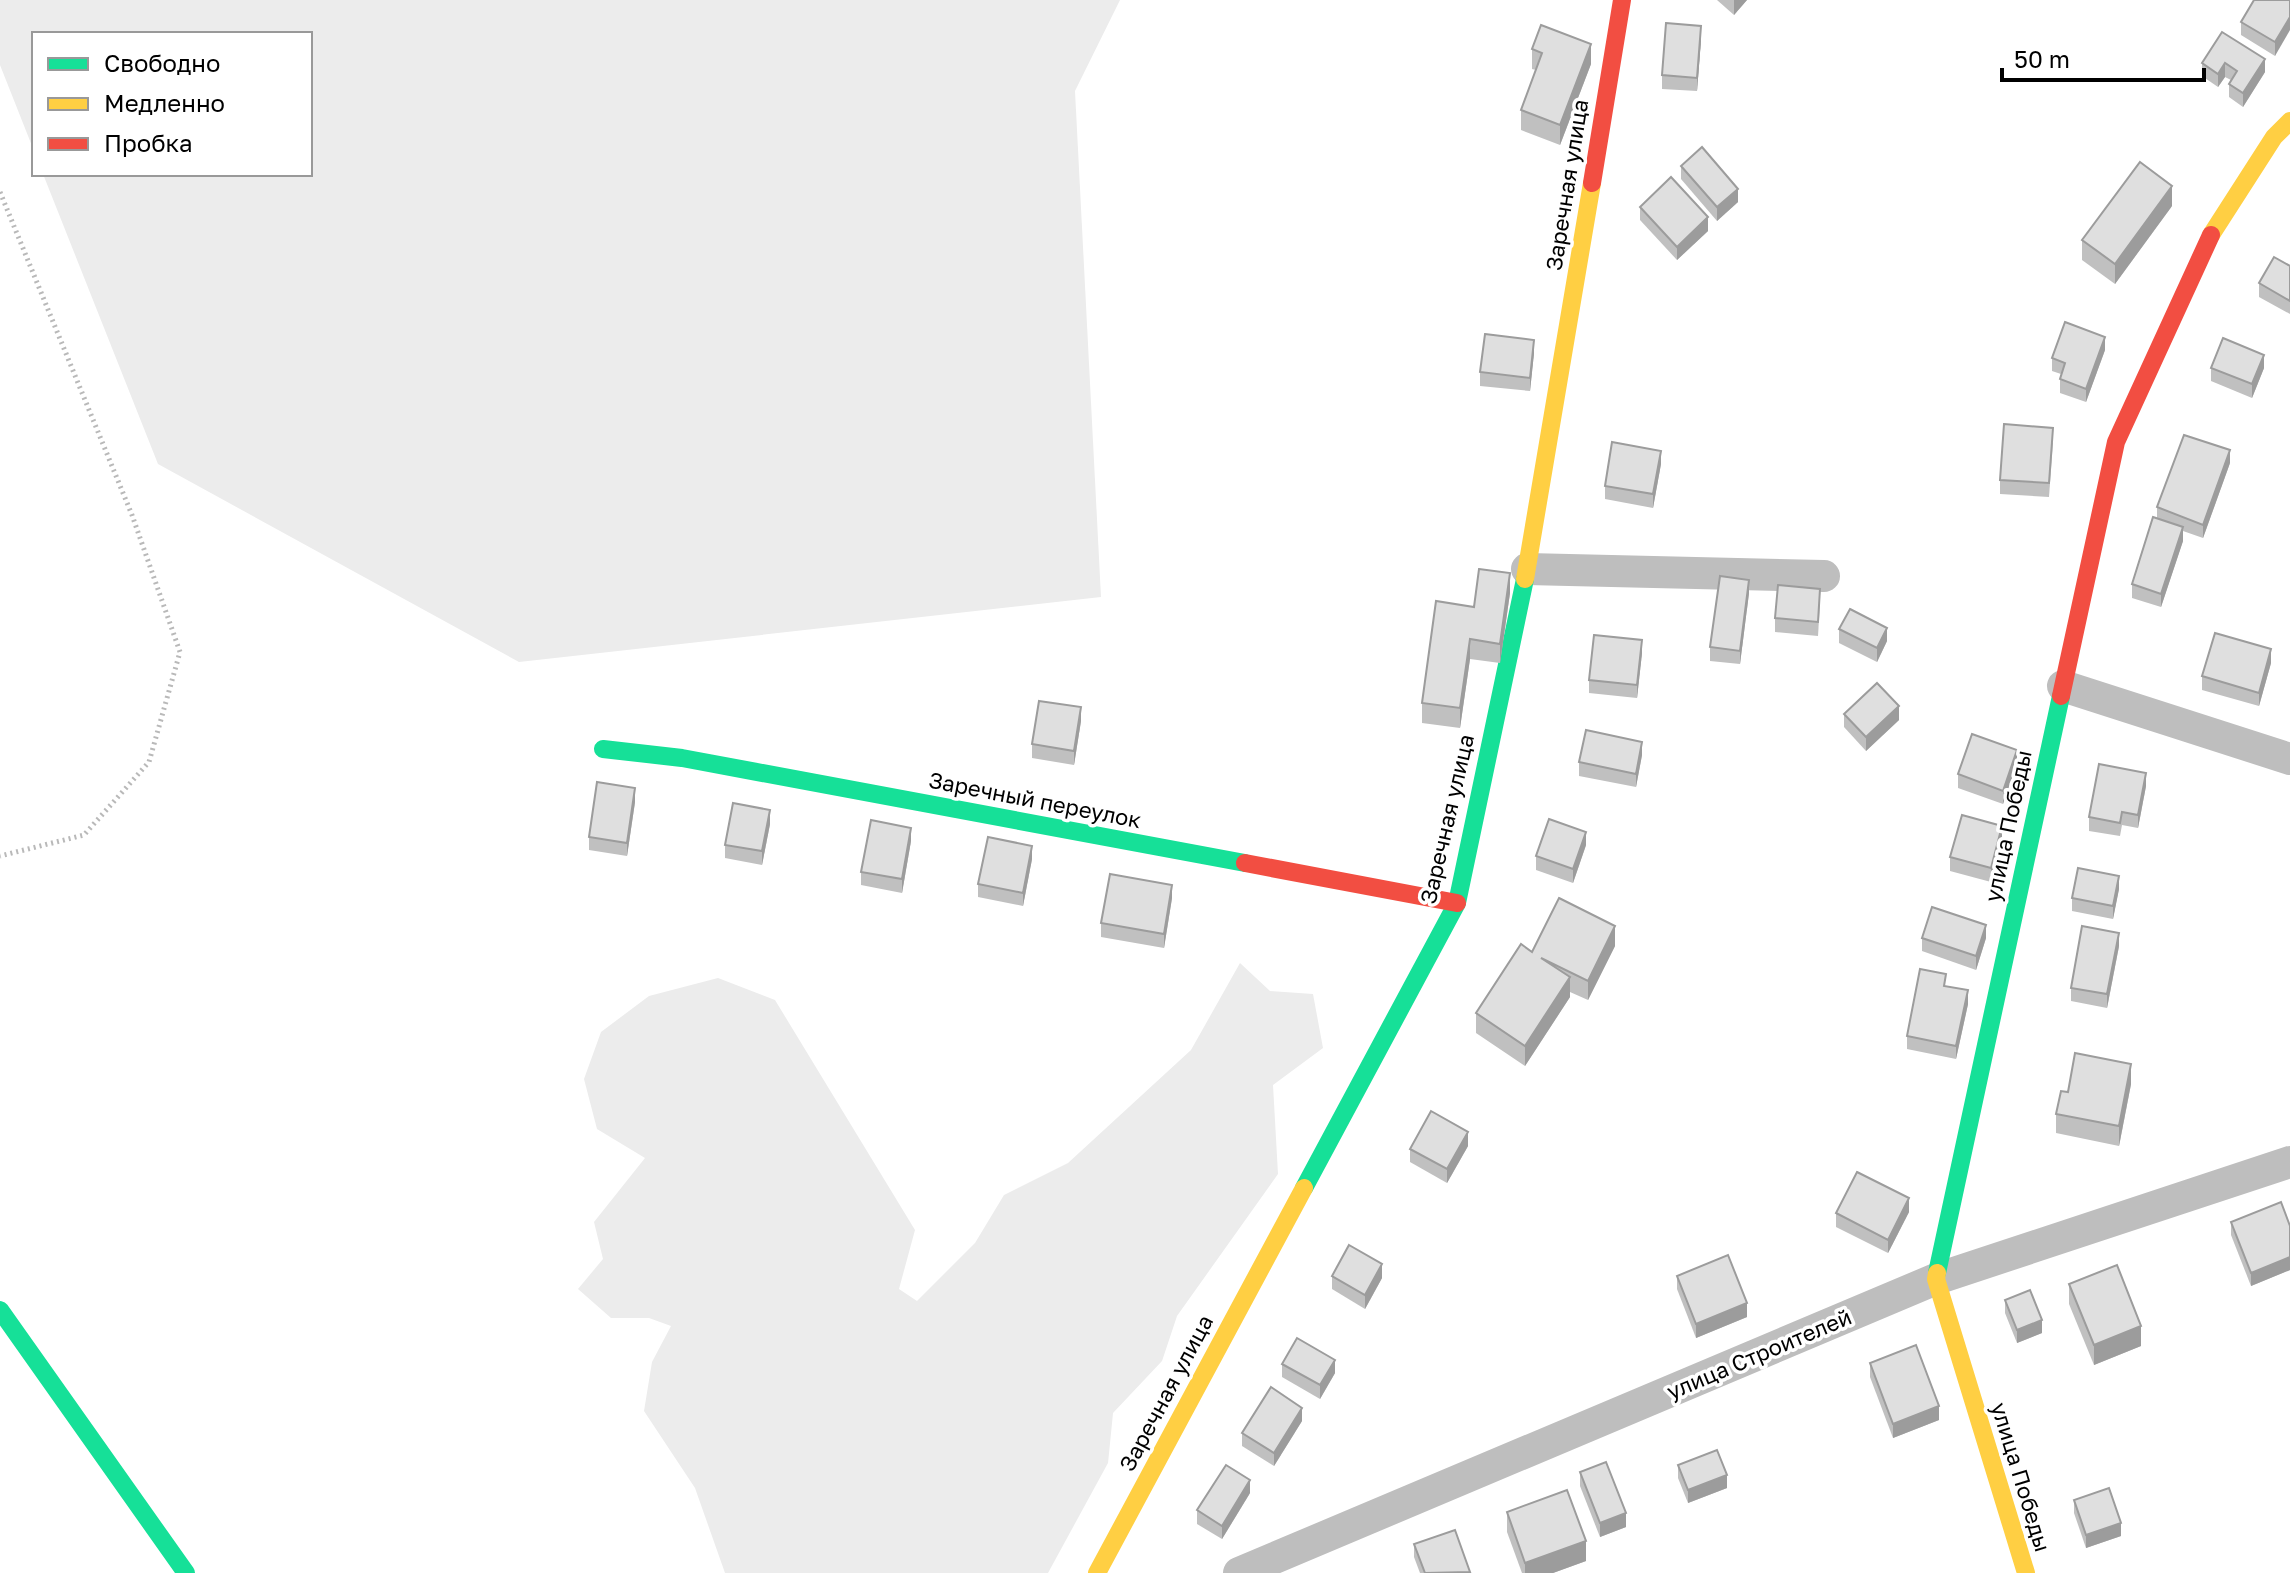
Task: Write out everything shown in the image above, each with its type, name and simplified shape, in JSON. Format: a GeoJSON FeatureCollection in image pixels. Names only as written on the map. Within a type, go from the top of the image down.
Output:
{"type":"FeatureCollection","features":[{"type":"Feature","properties":{"kind":"street","name":"Заречная улица"},"geometry":{"type":"LineString","coordinates":[[1097,1573],[1457,903],[1527,569],[1622,0]]}},
{"type":"Feature","properties":{"kind":"street","name":"улица Победы"},"geometry":{"type":"LineString","coordinates":[[2026,1573],[1936,1279],[2116,442],[2207,241],[2274,137],[2290,121]]}},
{"type":"Feature","properties":{"kind":"street"},"geometry":{"type":"LineString","coordinates":[[1527,569],[1824,576]]}},
{"type":"Feature","properties":{"kind":"street"},"geometry":{"type":"LineString","coordinates":[[2063,686],[2290,759]]}},
{"type":"Feature","properties":{"kind":"street","name":"Заречный переулок"},"geometry":{"type":"LineString","coordinates":[[603,749],[682,758],[1457,903]]}},
{"type":"Feature","properties":{"kind":"street","name":"улица Строителей"},"geometry":{"type":"LineString","coordinates":[[1239,1573],[1936,1279],[2290,1162]]}},
{"type":"Feature","properties":{"kind":"street"},"geometry":{"type":"LineString","coordinates":[[0,1310],[186,1573]]}},
{"type":"Feature","properties":{"kind":"path"},"geometry":{"type":"LineString","coordinates":[[0,192],[132,515],[180,652],[149,762],[84,835],[0,856]]}},
{"type":"Feature","properties":{"kind":"shaded area"},"geometry":{"type":"Polygon","coordinates":[[[0,0],[1120,0],[1075,91],[1101,597],[519,662],[158,464],[44,176],[312,176],[312,32],[32,32],[32,146],[0,65],[0,0]]]}},
{"type":"Feature","properties":{"kind":"shaded area"},"geometry":{"type":"Polygon","coordinates":[[[1240,963],[1270,991],[1313,994],[1323,1048],[1273,1085],[1278,1174],[1177,1316],[1162,1361],[1113,1413],[1108,1463],[1048,1573],[725,1573],[695,1488],[644,1411],[652,1362],[671,1326],[649,1318],[611,1318],[578,1289],[603,1259],[594,1222],[645,1158],[597,1129],[584,1079],[601,1032],[649,996],[718,978],[775,1000],[915,1230],[899,1289],[917,1301],[975,1243],[1004,1195],[1068,1163],[1191,1050],[1240,963]]]}},
{"type":"Feature","properties":{"kind":"building"},"geometry":{"type":"Polygon","coordinates":[[[2254,0],[2290,0],[2290,17],[2275,42],[2241,22],[2254,0]]]}},
{"type":"Feature","properties":{"kind":"building"},"geometry":{"type":"Polygon","coordinates":[[[1666,23],[1701,26],[1697,78],[1662,75],[1666,23]]]}},
{"type":"Feature","properties":{"kind":"building"},"geometry":{"type":"Polygon","coordinates":[[[1541,25],[1591,44],[1560,125],[1521,110],[1542,53],[1532,49],[1541,25]]]}},
{"type":"Feature","properties":{"kind":"building"},"geometry":{"type":"Polygon","coordinates":[[[2222,32],[2265,59],[2243,93],[2229,84],[2237,71],[2225,63],[2218,74],[2202,63],[2222,32]]]}},
{"type":"Feature","properties":{"kind":"building"},"geometry":{"type":"Polygon","coordinates":[[[1702,147],[1738,189],[1717,207],[1681,166],[1702,147]]]}},
{"type":"Feature","properties":{"kind":"building"},"geometry":{"type":"Polygon","coordinates":[[[2140,162],[2172,186],[2115,264],[2082,240],[2140,162]]]}},
{"type":"Feature","properties":{"kind":"building"},"geometry":{"type":"Polygon","coordinates":[[[1671,177],[1708,217],[1677,247],[1640,207],[1671,177]]]}},
{"type":"Feature","properties":{"kind":"building"},"geometry":{"type":"Polygon","coordinates":[[[2274,257],[2290,266],[2290,301],[2259,283],[2274,257]]]}},
{"type":"Feature","properties":{"kind":"building"},"geometry":{"type":"Polygon","coordinates":[[[2065,322],[2105,337],[2086,389],[2060,379],[2065,363],[2052,358],[2065,322]]]}},
{"type":"Feature","properties":{"kind":"building"},"geometry":{"type":"Polygon","coordinates":[[[1485,334],[1534,340],[1530,378],[1480,372],[1485,334]]]}},
{"type":"Feature","properties":{"kind":"building"},"geometry":{"type":"Polygon","coordinates":[[[2223,338],[2264,355],[2252,384],[2211,368],[2223,338]]]}},
{"type":"Feature","properties":{"kind":"building"},"geometry":{"type":"Polygon","coordinates":[[[2004,424],[2053,428],[2049,483],[2000,480],[2004,424]]]}},
{"type":"Feature","properties":{"kind":"building"},"geometry":{"type":"Polygon","coordinates":[[[2184,435],[2230,450],[2203,525],[2157,507],[2184,435]]]}},
{"type":"Feature","properties":{"kind":"building"},"geometry":{"type":"Polygon","coordinates":[[[1612,442],[1661,451],[1653,494],[1605,486],[1612,442]]]}},
{"type":"Feature","properties":{"kind":"building"},"geometry":{"type":"Polygon","coordinates":[[[2153,517],[2183,527],[2161,594],[2132,584],[2153,517]]]}},
{"type":"Feature","properties":{"kind":"building"},"geometry":{"type":"Polygon","coordinates":[[[1479,569],[1510,573],[1500,644],[1470,639],[1460,708],[1422,703],[1436,601],[1474,607],[1479,569]]]}},
{"type":"Feature","properties":{"kind":"building"},"geometry":{"type":"Polygon","coordinates":[[[1720,576],[1749,580],[1740,651],[1710,647],[1720,576]]]}},
{"type":"Feature","properties":{"kind":"building"},"geometry":{"type":"Polygon","coordinates":[[[1778,585],[1820,589],[1818,622],[1775,618],[1778,585]]]}},
{"type":"Feature","properties":{"kind":"building"},"geometry":{"type":"Polygon","coordinates":[[[1850,609],[1887,628],[1877,648],[1839,629],[1850,609]]]}},
{"type":"Feature","properties":{"kind":"building"},"geometry":{"type":"Polygon","coordinates":[[[2215,633],[2271,649],[2259,693],[2202,676],[2215,633]]]}},
{"type":"Feature","properties":{"kind":"building"},"geometry":{"type":"Polygon","coordinates":[[[1594,635],[1642,640],[1637,685],[1589,680],[1594,635]]]}},
{"type":"Feature","properties":{"kind":"building"},"geometry":{"type":"Polygon","coordinates":[[[1877,683],[1899,706],[1866,737],[1844,714],[1877,683]]]}},
{"type":"Feature","properties":{"kind":"building"},"geometry":{"type":"Polygon","coordinates":[[[1039,701],[1081,707],[1074,751],[1032,744],[1039,701]]]}},
{"type":"Feature","properties":{"kind":"building"},"geometry":{"type":"Polygon","coordinates":[[[1586,730],[1642,742],[1636,774],[1579,762],[1586,730]]]}},
{"type":"Feature","properties":{"kind":"building"},"geometry":{"type":"Polygon","coordinates":[[[1972,734],[2017,750],[2003,791],[1958,774],[1972,734]]]}},
{"type":"Feature","properties":{"kind":"building"},"geometry":{"type":"Polygon","coordinates":[[[2099,764],[2146,773],[2138,815],[2122,812],[2120,823],[2089,817],[2099,764]]]}},
{"type":"Feature","properties":{"kind":"building"},"geometry":{"type":"Polygon","coordinates":[[[597,782],[635,788],[627,843],[589,837],[597,782]]]}},
{"type":"Feature","properties":{"kind":"building"},"geometry":{"type":"Polygon","coordinates":[[[733,803],[770,810],[762,851],[725,845],[733,803]]]}},
{"type":"Feature","properties":{"kind":"building"},"geometry":{"type":"Polygon","coordinates":[[[1962,815],[2002,826],[1991,868],[1950,857],[1962,815]]]}},
{"type":"Feature","properties":{"kind":"building"},"geometry":{"type":"Polygon","coordinates":[[[1549,819],[1586,832],[1573,869],[1536,856],[1549,819]]]}},
{"type":"Feature","properties":{"kind":"building"},"geometry":{"type":"Polygon","coordinates":[[[871,820],[911,828],[902,879],[861,872],[871,820]]]}},
{"type":"Feature","properties":{"kind":"building"},"geometry":{"type":"Polygon","coordinates":[[[988,837],[1032,846],[1023,893],[978,884],[988,837]]]}},
{"type":"Feature","properties":{"kind":"building"},"geometry":{"type":"Polygon","coordinates":[[[2078,868],[2119,876],[2113,906],[2072,898],[2078,868]]]}},
{"type":"Feature","properties":{"kind":"building"},"geometry":{"type":"Polygon","coordinates":[[[1110,874],[1172,885],[1164,934],[1101,923],[1110,874]]]}},
{"type":"Feature","properties":{"kind":"building"},"geometry":{"type":"Polygon","coordinates":[[[1559,898],[1615,926],[1588,981],[1541,958],[1570,977],[1525,1046],[1476,1013],[1521,944],[1532,952],[1559,898]]]}},
{"type":"Feature","properties":{"kind":"building"},"geometry":{"type":"Polygon","coordinates":[[[1932,907],[1986,925],[1976,956],[1922,938],[1932,907]]]}},
{"type":"Feature","properties":{"kind":"building"},"geometry":{"type":"Polygon","coordinates":[[[2082,926],[2119,933],[2107,994],[2071,988],[2082,926]]]}},
{"type":"Feature","properties":{"kind":"building"},"geometry":{"type":"Polygon","coordinates":[[[1920,969],[1946,974],[1944,986],[1968,990],[1956,1046],[1907,1036],[1920,969]]]}},
{"type":"Feature","properties":{"kind":"building"},"geometry":{"type":"Polygon","coordinates":[[[2075,1053],[2131,1064],[2119,1126],[2056,1114],[2061,1091],[2068,1092],[2075,1053]]]}},
{"type":"Feature","properties":{"kind":"building"},"geometry":{"type":"Polygon","coordinates":[[[1431,1111],[1468,1132],[1447,1169],[1410,1149],[1431,1111]]]}},
{"type":"Feature","properties":{"kind":"building"},"geometry":{"type":"Polygon","coordinates":[[[1857,1172],[1909,1198],[1888,1240],[1836,1213],[1857,1172]]]}},
{"type":"Feature","properties":{"kind":"building"},"geometry":{"type":"Polygon","coordinates":[[[2281,1202],[2290,1226],[2290,1257],[2251,1273],[2231,1222],[2281,1202]]]}},
{"type":"Feature","properties":{"kind":"building"},"geometry":{"type":"Polygon","coordinates":[[[1349,1245],[1382,1264],[1365,1295],[1332,1276],[1349,1245]]]}},
{"type":"Feature","properties":{"kind":"building"},"geometry":{"type":"Polygon","coordinates":[[[1728,1255],[1747,1303],[1696,1324],[1677,1276],[1728,1255]]]}},
{"type":"Feature","properties":{"kind":"building"},"geometry":{"type":"Polygon","coordinates":[[[2117,1265],[2141,1326],[2094,1345],[2069,1284],[2117,1265]]]}},
{"type":"Feature","properties":{"kind":"building"},"geometry":{"type":"Polygon","coordinates":[[[2030,1290],[2042,1320],[2017,1330],[2005,1300],[2030,1290]]]}},
{"type":"Feature","properties":{"kind":"building"},"geometry":{"type":"Polygon","coordinates":[[[1297,1338],[1335,1360],[1320,1385],[1282,1364],[1297,1338]]]}},
{"type":"Feature","properties":{"kind":"building"},"geometry":{"type":"Polygon","coordinates":[[[1916,1345],[1939,1406],[1893,1424],[1870,1363],[1916,1345]]]}},
{"type":"Feature","properties":{"kind":"building"},"geometry":{"type":"Polygon","coordinates":[[[1271,1387],[1302,1408],[1274,1453],[1242,1433],[1271,1387]]]}},
{"type":"Feature","properties":{"kind":"building"},"geometry":{"type":"Polygon","coordinates":[[[1717,1450],[1727,1475],[1688,1490],[1678,1465],[1717,1450]]]}},
{"type":"Feature","properties":{"kind":"building"},"geometry":{"type":"Polygon","coordinates":[[[1606,1462],[1626,1513],[1600,1523],[1580,1472],[1606,1462]]]}},
{"type":"Feature","properties":{"kind":"building"},"geometry":{"type":"Polygon","coordinates":[[[1226,1465],[1250,1480],[1222,1526],[1197,1510],[1226,1465]]]}},
{"type":"Feature","properties":{"kind":"building"},"geometry":{"type":"Polygon","coordinates":[[[2109,1488],[2121,1523],[2086,1535],[2074,1500],[2109,1488]]]}},
{"type":"Feature","properties":{"kind":"building"},"geometry":{"type":"Polygon","coordinates":[[[1567,1490],[1586,1541],[1525,1563],[1507,1512],[1567,1490]]]}},
{"type":"Feature","properties":{"kind":"building"},"geometry":{"type":"Polygon","coordinates":[[[1455,1530],[1470,1572],[1425,1573],[1414,1544],[1455,1530]]]}},
{"type":"Feature","properties":{"kind":"traffic: fast"},"geometry":{"type":"LineString","coordinates":[[1304,1188],[1457,903],[1525,579]]}},
{"type":"Feature","properties":{"kind":"traffic: fast"},"geometry":{"type":"LineString","coordinates":[[1937,1273],[2061,696]]}},
{"type":"Feature","properties":{"kind":"traffic: fast"},"geometry":{"type":"LineString","coordinates":[[603,749],[682,758],[1245,863]]}},
{"type":"Feature","properties":{"kind":"traffic: fast"},"geometry":{"type":"LineString","coordinates":[[0,1310],[186,1573]]}},
{"type":"Feature","properties":{"kind":"traffic: slow"},"geometry":{"type":"LineString","coordinates":[[2211,235],[2274,137],[2290,121]]}},
{"type":"Feature","properties":{"kind":"traffic: slow"},"geometry":{"type":"LineString","coordinates":[[1525,579],[1592,183]]}},
{"type":"Feature","properties":{"kind":"traffic: slow"},"geometry":{"type":"LineString","coordinates":[[1097,1573],[1304,1188]]}},
{"type":"Feature","properties":{"kind":"traffic: slow"},"geometry":{"type":"LineString","coordinates":[[1937,1273],[1936,1279],[2026,1573]]}},
{"type":"Feature","properties":{"kind":"traffic: jam"},"geometry":{"type":"LineString","coordinates":[[1592,183],[1622,0]]}},
{"type":"Feature","properties":{"kind":"traffic: jam"},"geometry":{"type":"LineString","coordinates":[[2061,696],[2116,442],[2211,235]]}},
{"type":"Feature","properties":{"kind":"traffic: jam"},"geometry":{"type":"LineString","coordinates":[[1245,863],[1457,903]]}}]}
